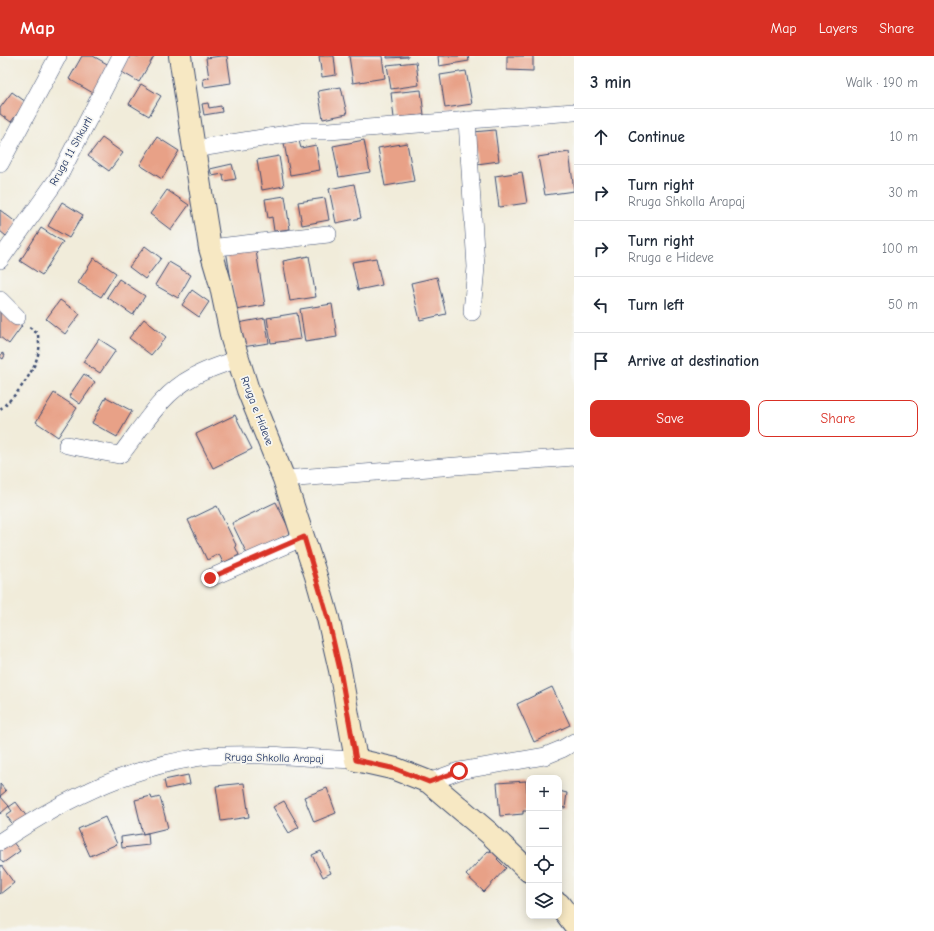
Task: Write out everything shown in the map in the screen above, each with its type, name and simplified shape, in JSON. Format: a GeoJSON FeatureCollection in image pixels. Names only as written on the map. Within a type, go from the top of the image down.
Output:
{"type":"FeatureCollection","features":[{"type":"Feature","properties":{"kind":"main road","name":"Rruga e Hideve"},"geometry":{"type":"LineString","coordinates":[[180,56],[210,248],[248,390],[284,479],[304,537],[328,618],[340,670],[356,760]]}},
{"type":"Feature","properties":{"kind":"main road","name":"Rruga Shkolla Arapaj"},"geometry":{"type":"LineString","coordinates":[[356,760],[396,769],[429,782],[489,833],[526,868]]}},
{"type":"Feature","properties":{"kind":"main road"},"geometry":{"type":"LineString","coordinates":[[562,908],[574,924]]}},
{"type":"Feature","properties":{"kind":"street"},"geometry":{"type":"LineString","coordinates":[[0,164],[58,56]]}},
{"type":"Feature","properties":{"kind":"street","name":"Rruga 11 Shkurti"},"geometry":{"type":"LineString","coordinates":[[0,260],[58,178],[121,56]]}},
{"type":"Feature","properties":{"kind":"street"},"geometry":{"type":"LineString","coordinates":[[194,149],[306,132],[574,112]]}},
{"type":"Feature","properties":{"kind":"street"},"geometry":{"type":"LineString","coordinates":[[467,120],[476,267],[472,312]]}},
{"type":"Feature","properties":{"kind":"street"},"geometry":{"type":"LineString","coordinates":[[210,248],[328,234]]}},
{"type":"Feature","properties":{"kind":"street"},"geometry":{"type":"LineString","coordinates":[[0,300],[17,317]]}},
{"type":"Feature","properties":{"kind":"street"},"geometry":{"type":"LineString","coordinates":[[67,445],[119,455],[156,407],[173,390],[192,377],[215,367],[239,360]]}},
{"type":"Feature","properties":{"kind":"street"},"geometry":{"type":"LineString","coordinates":[[284,479],[574,457]]}},
{"type":"Feature","properties":{"kind":"street"},"geometry":{"type":"LineString","coordinates":[[210,578],[304,537]]}},
{"type":"Feature","properties":{"kind":"street"},"geometry":{"type":"LineString","coordinates":[[429,782],[459,771],[545,756],[574,742]]}},
{"type":"Feature","properties":{"kind":"street","name":"Rruga Shkolla Arapaj"},"geometry":{"type":"LineString","coordinates":[[0,842],[35,819],[65,803],[117,779],[160,765],[210,756],[252,755],[356,760]]}},
{"type":"Feature","properties":{"kind":"path"},"geometry":{"type":"LineString","coordinates":[[0,409],[18,390],[34,366],[40,349],[38,334],[17,317]]}},
{"type":"Feature","properties":{"kind":"building"},"geometry":{"type":"Polygon","coordinates":[[[82,56],[93,56],[109,65],[93,93],[69,79],[82,56]]]}},
{"type":"Feature","properties":{"kind":"building"},"geometry":{"type":"Polygon","coordinates":[[[129,56],[154,56],[139,82],[120,71],[129,56]]]}},
{"type":"Feature","properties":{"kind":"building"},"geometry":{"type":"Polygon","coordinates":[[[227,56],[231,83],[204,87],[203,79],[209,78],[206,58],[227,56]]]}},
{"type":"Feature","properties":{"kind":"building"},"geometry":{"type":"Polygon","coordinates":[[[319,56],[334,56],[336,75],[322,77],[319,56]]]}},
{"type":"Feature","properties":{"kind":"building"},"geometry":{"type":"Polygon","coordinates":[[[349,56],[382,56],[385,78],[353,83],[349,56]]]}},
{"type":"Feature","properties":{"kind":"building"},"geometry":{"type":"Polygon","coordinates":[[[387,56],[408,56],[408,57],[387,58],[387,56]]]}},
{"type":"Feature","properties":{"kind":"building"},"geometry":{"type":"Polygon","coordinates":[[[438,56],[468,56],[469,61],[439,66],[438,56]]]}},
{"type":"Feature","properties":{"kind":"building"},"geometry":{"type":"Polygon","coordinates":[[[507,56],[533,56],[533,71],[507,70],[507,56]]]}},
{"type":"Feature","properties":{"kind":"building"},"geometry":{"type":"Polygon","coordinates":[[[416,62],[419,85],[391,89],[387,65],[416,62]]]}},
{"type":"Feature","properties":{"kind":"building"},"geometry":{"type":"Polygon","coordinates":[[[466,71],[472,104],[445,108],[440,75],[466,71]]]}},
{"type":"Feature","properties":{"kind":"building"},"geometry":{"type":"Polygon","coordinates":[[[141,84],[161,96],[149,116],[129,104],[141,84]]]}},
{"type":"Feature","properties":{"kind":"building"},"geometry":{"type":"Polygon","coordinates":[[[341,87],[347,114],[323,119],[318,91],[341,87]]]}},
{"type":"Feature","properties":{"kind":"building"},"geometry":{"type":"Polygon","coordinates":[[[421,90],[424,115],[394,118],[391,93],[421,90]]]}},
{"type":"Feature","properties":{"kind":"building"},"geometry":{"type":"Polygon","coordinates":[[[12,92],[26,102],[11,122],[0,114],[0,108],[12,92]]]}},
{"type":"Feature","properties":{"kind":"building"},"geometry":{"type":"Polygon","coordinates":[[[208,103],[209,108],[221,106],[222,112],[204,115],[202,104],[208,103]]]}},
{"type":"Feature","properties":{"kind":"building"},"geometry":{"type":"Polygon","coordinates":[[[495,130],[499,161],[477,164],[473,132],[495,130]]]}},
{"type":"Feature","properties":{"kind":"building"},"geometry":{"type":"Polygon","coordinates":[[[157,137],[179,151],[162,179],[140,165],[157,137]]]}},
{"type":"Feature","properties":{"kind":"building"},"geometry":{"type":"Polygon","coordinates":[[[102,138],[123,153],[109,171],[88,156],[102,138]]]}},
{"type":"Feature","properties":{"kind":"building"},"geometry":{"type":"Polygon","coordinates":[[[364,140],[370,172],[339,177],[333,146],[364,140]]]}},
{"type":"Feature","properties":{"kind":"building"},"geometry":{"type":"Polygon","coordinates":[[[299,141],[301,148],[316,145],[320,170],[290,175],[284,143],[299,141]]]}},
{"type":"Feature","properties":{"kind":"building"},"geometry":{"type":"Polygon","coordinates":[[[407,143],[414,181],[385,186],[378,148],[407,143]]]}},
{"type":"Feature","properties":{"kind":"building"},"geometry":{"type":"Polygon","coordinates":[[[569,152],[574,191],[545,195],[538,157],[569,152]]]}},
{"type":"Feature","properties":{"kind":"building"},"geometry":{"type":"Polygon","coordinates":[[[279,156],[284,186],[262,190],[257,160],[279,156]]]}},
{"type":"Feature","properties":{"kind":"building"},"geometry":{"type":"Polygon","coordinates":[[[232,164],[236,179],[224,181],[223,174],[212,176],[210,169],[232,164]]]}},
{"type":"Feature","properties":{"kind":"building"},"geometry":{"type":"Polygon","coordinates":[[[522,172],[527,203],[499,207],[495,176],[522,172]]]}},
{"type":"Feature","properties":{"kind":"building"},"geometry":{"type":"Polygon","coordinates":[[[354,184],[361,218],[336,223],[329,189],[354,184]]]}},
{"type":"Feature","properties":{"kind":"building"},"geometry":{"type":"Polygon","coordinates":[[[167,190],[189,205],[171,230],[150,214],[167,190]]]}},
{"type":"Feature","properties":{"kind":"building"},"geometry":{"type":"Polygon","coordinates":[[[285,196],[290,229],[274,231],[272,217],[268,218],[265,199],[285,196]]]}},
{"type":"Feature","properties":{"kind":"building"},"geometry":{"type":"Polygon","coordinates":[[[325,198],[329,220],[302,225],[298,202],[325,198]]]}},
{"type":"Feature","properties":{"kind":"building"},"geometry":{"type":"Polygon","coordinates":[[[62,202],[83,215],[69,238],[48,226],[62,202]]]}},
{"type":"Feature","properties":{"kind":"building"},"geometry":{"type":"Polygon","coordinates":[[[0,210],[17,223],[6,236],[0,231],[0,210]]]}},
{"type":"Feature","properties":{"kind":"building"},"geometry":{"type":"Polygon","coordinates":[[[41,228],[63,242],[42,275],[20,261],[41,228]]]}},
{"type":"Feature","properties":{"kind":"building"},"geometry":{"type":"Polygon","coordinates":[[[255,245],[265,305],[236,310],[226,250],[255,245]]]}},
{"type":"Feature","properties":{"kind":"building"},"geometry":{"type":"Polygon","coordinates":[[[145,246],[161,258],[145,279],[129,267],[145,246]]]}},
{"type":"Feature","properties":{"kind":"building"},"geometry":{"type":"Polygon","coordinates":[[[309,256],[316,297],[290,301],[283,261],[309,256]]]}},
{"type":"Feature","properties":{"kind":"building"},"geometry":{"type":"Polygon","coordinates":[[[94,258],[116,273],[101,297],[78,283],[94,258]]]}},
{"type":"Feature","properties":{"kind":"building"},"geometry":{"type":"Polygon","coordinates":[[[376,258],[382,285],[358,290],[352,262],[376,258]]]}},
{"type":"Feature","properties":{"kind":"building"},"geometry":{"type":"Polygon","coordinates":[[[169,262],[191,275],[178,298],[155,285],[169,262]]]}},
{"type":"Feature","properties":{"kind":"building"},"geometry":{"type":"Polygon","coordinates":[[[437,277],[446,314],[420,320],[411,283],[437,277]]]}},
{"type":"Feature","properties":{"kind":"building"},"geometry":{"type":"Polygon","coordinates":[[[119,279],[145,296],[133,315],[107,297],[119,279]]]}},
{"type":"Feature","properties":{"kind":"building"},"geometry":{"type":"Polygon","coordinates":[[[192,290],[209,302],[199,317],[182,305],[192,290]]]}},
{"type":"Feature","properties":{"kind":"building"},"geometry":{"type":"Polygon","coordinates":[[[60,300],[80,314],[65,334],[46,319],[60,300]]]}},
{"type":"Feature","properties":{"kind":"building"},"geometry":{"type":"Polygon","coordinates":[[[332,304],[337,337],[305,342],[300,309],[332,304]]]}},
{"type":"Feature","properties":{"kind":"building"},"geometry":{"type":"Polygon","coordinates":[[[0,310],[22,326],[9,344],[0,337],[0,310]]]}},
{"type":"Feature","properties":{"kind":"building"},"geometry":{"type":"Polygon","coordinates":[[[297,313],[301,339],[271,343],[267,318],[297,313]]]}},
{"type":"Feature","properties":{"kind":"building"},"geometry":{"type":"Polygon","coordinates":[[[265,318],[269,343],[242,347],[238,323],[265,318]]]}},
{"type":"Feature","properties":{"kind":"building"},"geometry":{"type":"Polygon","coordinates":[[[144,319],[166,337],[151,355],[129,338],[144,319]]]}},
{"type":"Feature","properties":{"kind":"building"},"geometry":{"type":"Polygon","coordinates":[[[99,339],[116,350],[100,373],[83,362],[99,339]]]}},
{"type":"Feature","properties":{"kind":"building"},"geometry":{"type":"Polygon","coordinates":[[[2,353],[5,355],[3,359],[0,357],[2,353]]]}},
{"type":"Feature","properties":{"kind":"building"},"geometry":{"type":"Polygon","coordinates":[[[84,374],[95,382],[80,404],[69,396],[84,374]]]}},
{"type":"Feature","properties":{"kind":"building"},"geometry":{"type":"Polygon","coordinates":[[[54,393],[77,408],[58,437],[36,422],[54,393]]]}},
{"type":"Feature","properties":{"kind":"building"},"geometry":{"type":"Polygon","coordinates":[[[106,397],[132,411],[117,437],[92,423],[106,397]]]}},
{"type":"Feature","properties":{"kind":"building"},"geometry":{"type":"Polygon","coordinates":[[[235,415],[252,449],[213,468],[196,434],[235,415]]]}},
{"type":"Feature","properties":{"kind":"building"},"geometry":{"type":"Polygon","coordinates":[[[276,502],[291,533],[247,554],[232,523],[276,502]]]}},
{"type":"Feature","properties":{"kind":"building"},"geometry":{"type":"Polygon","coordinates":[[[217,506],[236,545],[235,546],[239,555],[223,563],[219,554],[207,560],[188,520],[217,506]]]}},
{"type":"Feature","properties":{"kind":"building"},"geometry":{"type":"Polygon","coordinates":[[[552,687],[570,725],[534,742],[517,704],[552,687]]]}},
{"type":"Feature","properties":{"kind":"building"},"geometry":{"type":"Polygon","coordinates":[[[188,775],[190,784],[166,789],[164,780],[188,775]]]}},
{"type":"Feature","properties":{"kind":"building"},"geometry":{"type":"Polygon","coordinates":[[[526,781],[526,811],[523,811],[523,814],[500,816],[497,783],[526,781]]]}},
{"type":"Feature","properties":{"kind":"building"},"geometry":{"type":"Polygon","coordinates":[[[244,783],[249,817],[221,821],[216,786],[244,783]]]}},
{"type":"Feature","properties":{"kind":"building"},"geometry":{"type":"Polygon","coordinates":[[[0,784],[6,791],[0,796],[0,784]]]}},
{"type":"Feature","properties":{"kind":"building"},"geometry":{"type":"Polygon","coordinates":[[[327,788],[336,813],[314,822],[304,797],[327,788]]]}},
{"type":"Feature","properties":{"kind":"building"},"geometry":{"type":"Polygon","coordinates":[[[562,792],[567,793],[565,808],[562,808],[562,792]]]}},
{"type":"Feature","properties":{"kind":"building"},"geometry":{"type":"Polygon","coordinates":[[[0,796],[9,806],[0,814],[0,796]]]}},
{"type":"Feature","properties":{"kind":"building"},"geometry":{"type":"Polygon","coordinates":[[[151,796],[152,799],[160,797],[168,828],[143,834],[135,800],[151,796]]]}},
{"type":"Feature","properties":{"kind":"building"},"geometry":{"type":"Polygon","coordinates":[[[284,801],[299,827],[289,833],[273,807],[284,801]]]}},
{"type":"Feature","properties":{"kind":"building"},"geometry":{"type":"Polygon","coordinates":[[[16,802],[27,817],[14,826],[6,815],[12,811],[9,807],[16,802]]]}},
{"type":"Feature","properties":{"kind":"building"},"geometry":{"type":"Polygon","coordinates":[[[105,817],[117,844],[90,856],[78,829],[105,817]]]}},
{"type":"Feature","properties":{"kind":"building"},"geometry":{"type":"Polygon","coordinates":[[[148,833],[149,845],[122,848],[121,837],[148,833]]]}},
{"type":"Feature","properties":{"kind":"building"},"geometry":{"type":"Polygon","coordinates":[[[12,841],[20,851],[3,863],[0,859],[0,849],[12,841]]]}},
{"type":"Feature","properties":{"kind":"building"},"geometry":{"type":"Polygon","coordinates":[[[492,849],[500,856],[497,859],[506,868],[484,892],[466,875],[488,851],[490,852],[492,849]]]}},
{"type":"Feature","properties":{"kind":"building"},"geometry":{"type":"Polygon","coordinates":[[[321,851],[331,873],[323,877],[312,855],[321,851]]]}},
{"type":"Feature","properties":{"kind":"building"},"geometry":{"type":"Polygon","coordinates":[[[1,865],[14,883],[0,894],[0,866],[1,865]]]}},
{"type":"Feature","properties":{"kind":"route"},"geometry":{"type":"LineString","coordinates":[[210,578],[304,537],[328,618],[340,670],[356,760],[396,769],[429,782],[459,771]]}}]}
